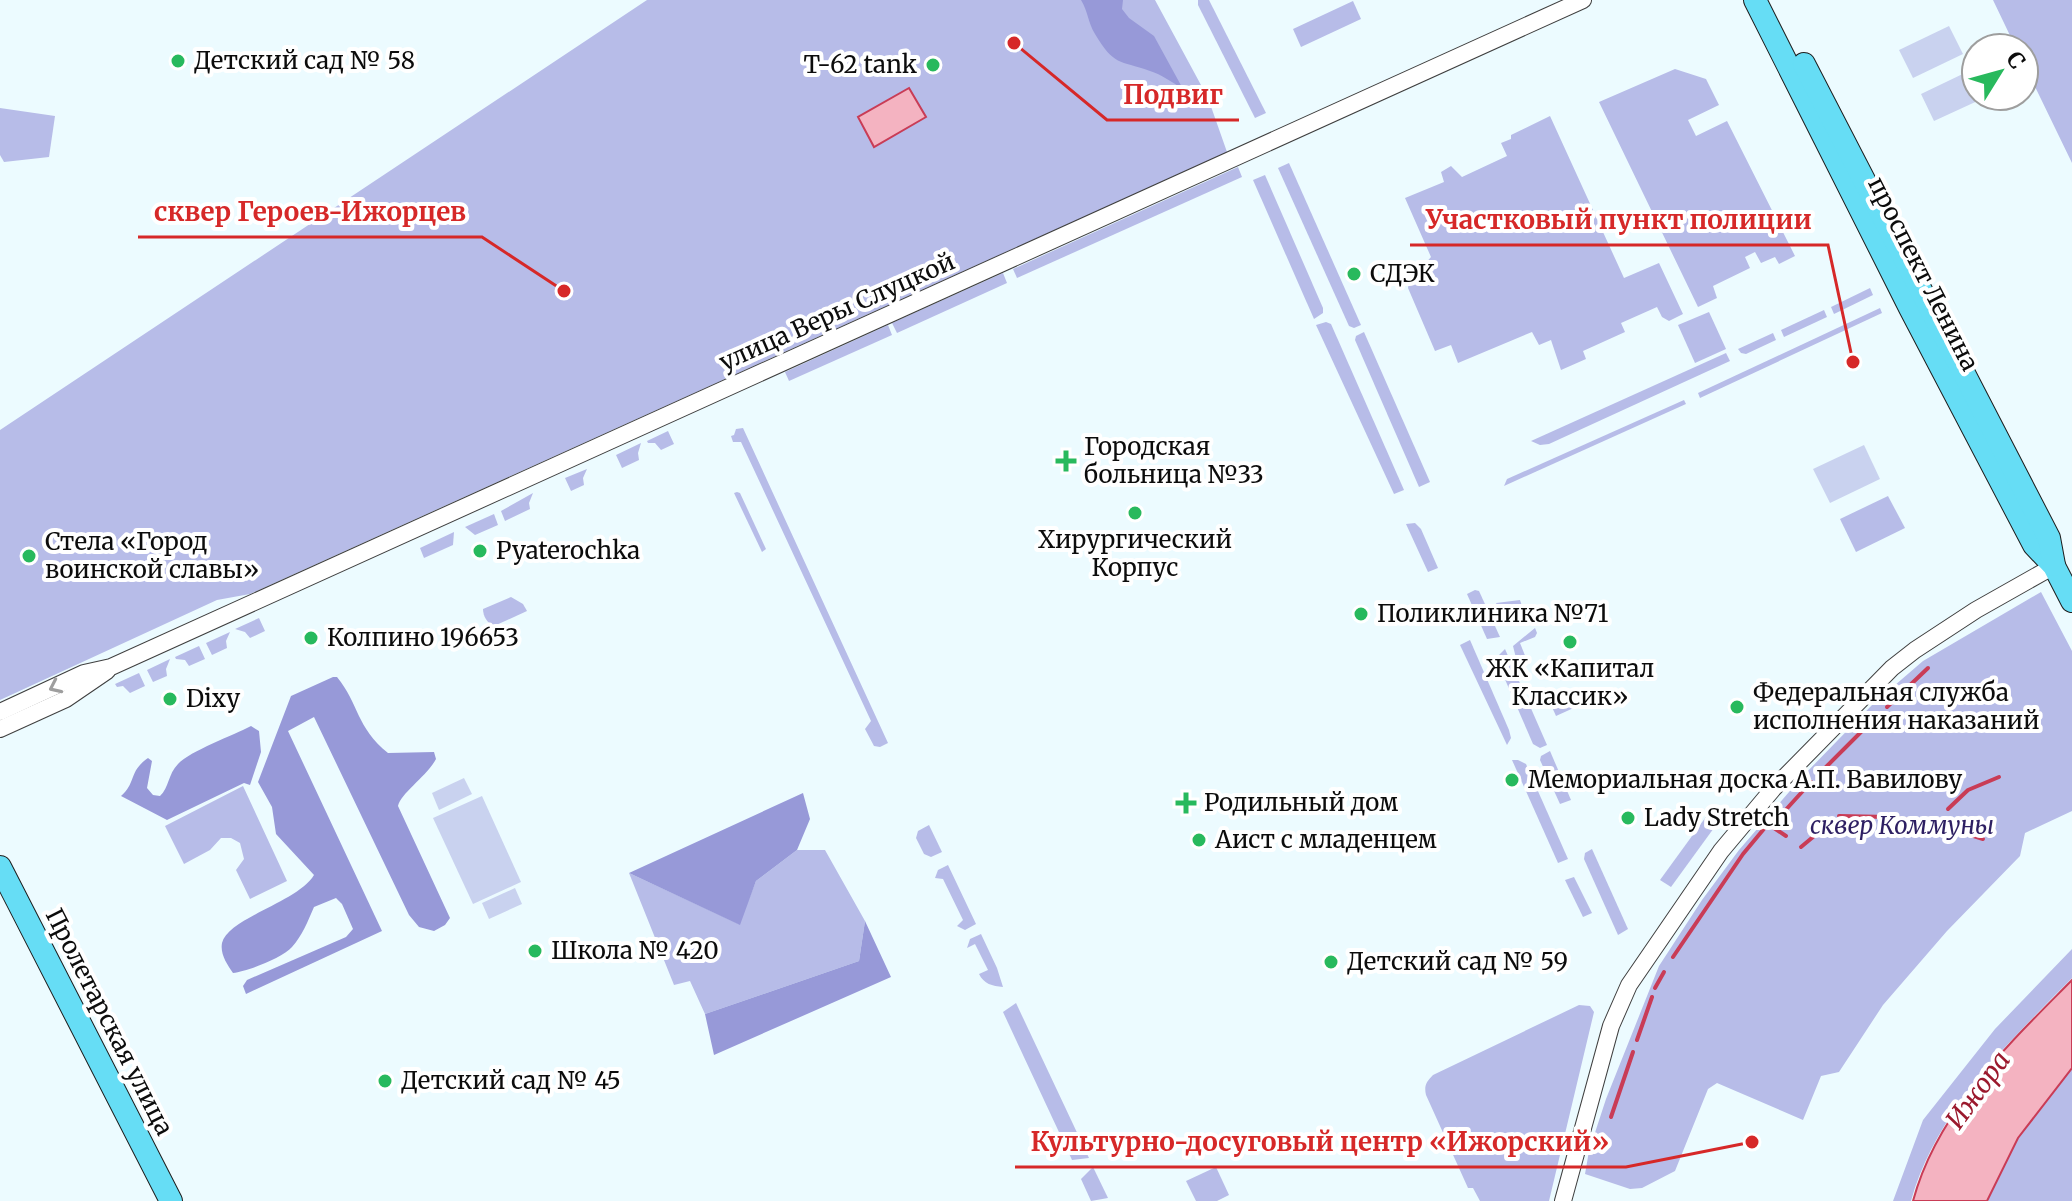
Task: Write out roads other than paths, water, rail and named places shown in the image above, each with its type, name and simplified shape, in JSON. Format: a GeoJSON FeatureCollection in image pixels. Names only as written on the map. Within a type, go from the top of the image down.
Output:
{"type":"FeatureCollection","features":[{"type":"Feature","properties":{"kind":"main road","name":"проспект Ленина"},"geometry":{"type":"LineString","coordinates":[[1755,0],[2034,545],[2054,566],[2072,601]]}},
{"type":"Feature","properties":{"kind":"main road","name":"проспект Ленина"},"geometry":{"type":"LineString","coordinates":[[1771,0],[2049,538],[2054,566]]}},
{"type":"Feature","properties":{"kind":"main road","name":"Пролетарская улица"},"geometry":{"type":"LineString","coordinates":[[0,867],[171,1201]]}},
{"type":"Feature","properties":{"kind":"street","name":"улица Веры Слуцкой"},"geometry":{"type":"LineString","coordinates":[[0,729],[66,699],[111,667],[1583,0]]}},
{"type":"Feature","properties":{"kind":"street"},"geometry":{"type":"LineString","coordinates":[[1563,1201],[1611,1026],[1629,985],[1739,829],[1865,692],[1915,650],[1976,610],[2054,566]]}},
{"type":"Feature","properties":{"kind":"street","name":"улица Веры Слуцкой"},"geometry":{"type":"LineString","coordinates":[[0,712],[84,673],[111,667]]}},
{"type":"Feature","properties":{"kind":"water"},"geometry":{"type":"Polygon","coordinates":[[[909,88],[926,117],[874,147],[858,117],[909,88]]]}},
{"type":"Feature","properties":{"kind":"water","name":"Ижора"},"geometry":{"type":"Polygon","coordinates":[[[2072,980],[2072,1068],[2018,1138],[1987,1201],[1913,1201],[1924,1168],[1957,1108],[2000,1054],[2072,980]]]}},
{"type":"Feature","properties":{"kind":"waterway"},"geometry":{"type":"LineString","coordinates":[[1887,707],[1928,668]]}},
{"type":"Feature","properties":{"kind":"waterway"},"geometry":{"type":"LineString","coordinates":[[1824,769],[1880,713]]}},
{"type":"Feature","properties":{"kind":"waterway"},"geometry":{"type":"LineString","coordinates":[[1948,809],[1968,790],[1999,777]]}},
{"type":"Feature","properties":{"kind":"waterway"},"geometry":{"type":"LineString","coordinates":[[1772,825],[1811,782]]}},
{"type":"Feature","properties":{"kind":"waterway"},"geometry":{"type":"LineString","coordinates":[[1839,816],[1889,817],[1929,823]]}},
{"type":"Feature","properties":{"kind":"waterway"},"geometry":{"type":"LineString","coordinates":[[1673,957],[1743,854],[1768,824],[1786,836]]}},
{"type":"Feature","properties":{"kind":"waterway"},"geometry":{"type":"LineString","coordinates":[[1939,825],[1983,839]]}},
{"type":"Feature","properties":{"kind":"waterway"},"geometry":{"type":"LineString","coordinates":[[1801,847],[1825,827]]}},
{"type":"Feature","properties":{"kind":"waterway"},"geometry":{"type":"LineString","coordinates":[[1655,988],[1664,972]]}},
{"type":"Feature","properties":{"kind":"waterway"},"geometry":{"type":"LineString","coordinates":[[1637,1040],[1652,997]]}},
{"type":"Feature","properties":{"kind":"waterway"},"geometry":{"type":"LineString","coordinates":[[1611,1117],[1633,1052]]}},
{"type":"Feature","properties":{"kind":"place","name":"Подвиг"},"geometry":{"type":"Point","coordinates":[1014,43]}},
{"type":"Feature","properties":{"kind":"place","name":"Детский сад № 58"},"geometry":{"type":"Point","coordinates":[178,61]}},
{"type":"Feature","properties":{"kind":"place","name":"T-62 tank"},"geometry":{"type":"Point","coordinates":[933,65]}},
{"type":"Feature","properties":{"kind":"place","name":"СДЭК"},"geometry":{"type":"Point","coordinates":[1354,274]}},
{"type":"Feature","properties":{"kind":"place","name":"сквер Героев-Ижорцев"},"geometry":{"type":"Point","coordinates":[564,291]}},
{"type":"Feature","properties":{"kind":"place","name":"Участковый пункт полиции"},"geometry":{"type":"Point","coordinates":[1853,362]}},
{"type":"Feature","properties":{"kind":"place","name":"Городская больница №33"},"geometry":{"type":"Point","coordinates":[1066,461]}},
{"type":"Feature","properties":{"kind":"place","name":"Хирургический Корпус"},"geometry":{"type":"Point","coordinates":[1135,513]}},
{"type":"Feature","properties":{"kind":"place","name":"Pyaterochka"},"geometry":{"type":"Point","coordinates":[480,551]}},
{"type":"Feature","properties":{"kind":"place","name":"Стела «Город воинской славы»"},"geometry":{"type":"Point","coordinates":[29,556]}},
{"type":"Feature","properties":{"kind":"place","name":"Поликлиника №71"},"geometry":{"type":"Point","coordinates":[1361,614]}},
{"type":"Feature","properties":{"kind":"place","name":"Колпино 196653"},"geometry":{"type":"Point","coordinates":[311,638]}},
{"type":"Feature","properties":{"kind":"place","name":"ЖК «Капитал Классик»"},"geometry":{"type":"Point","coordinates":[1570,642]}},
{"type":"Feature","properties":{"kind":"place","name":"Dixy"},"geometry":{"type":"Point","coordinates":[170,699]}},
{"type":"Feature","properties":{"kind":"place","name":"Федеральная служба исполнения наказаний"},"geometry":{"type":"Point","coordinates":[1737,707]}},
{"type":"Feature","properties":{"kind":"place","name":"Мемориальная доска А.П. Вавилову"},"geometry":{"type":"Point","coordinates":[1512,780]}},
{"type":"Feature","properties":{"kind":"place","name":"Родильный дом"},"geometry":{"type":"Point","coordinates":[1186,803]}},
{"type":"Feature","properties":{"kind":"place","name":"Lady Stretch"},"geometry":{"type":"Point","coordinates":[1628,818]}},
{"type":"Feature","properties":{"kind":"place","name":"Аист с младенцем"},"geometry":{"type":"Point","coordinates":[1199,840]}},
{"type":"Feature","properties":{"kind":"place","name":"Школа № 420"},"geometry":{"type":"Point","coordinates":[535,951]}},
{"type":"Feature","properties":{"kind":"place","name":"Детский сад № 59"},"geometry":{"type":"Point","coordinates":[1331,962]}},
{"type":"Feature","properties":{"kind":"place","name":"Детский сад № 45"},"geometry":{"type":"Point","coordinates":[385,1081]}},
{"type":"Feature","properties":{"kind":"place","name":"Культурно-досуговый центр «Ижорский»"},"geometry":{"type":"Point","coordinates":[1752,1142]}},
{"type":"Feature","properties":{"kind":"park label","name":"сквер Коммуны"},"geometry":{"type":"Point","coordinates":[1902,826]}}]}
